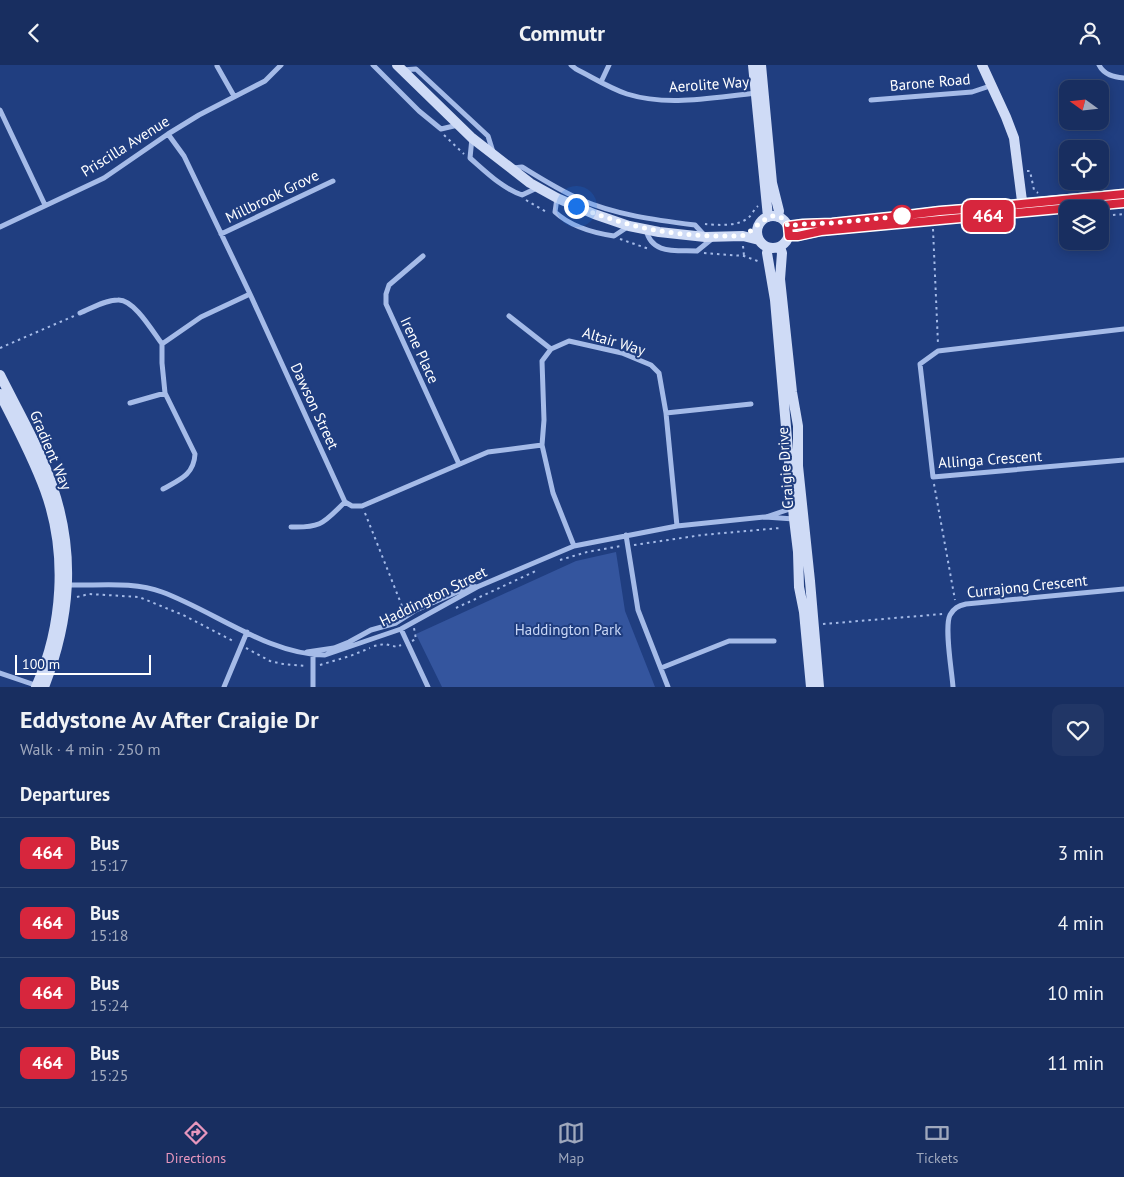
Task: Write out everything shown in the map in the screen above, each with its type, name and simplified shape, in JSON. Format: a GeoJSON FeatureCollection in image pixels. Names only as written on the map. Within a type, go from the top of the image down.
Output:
{"type":"FeatureCollection","features":[{"type":"Feature","properties":{"kind":"main road"},"geometry":{"type":"LineString","coordinates":[[753,65],[759,93],[769,219],[758,231],[759,240]]}},
{"type":"Feature","properties":{"kind":"main road"},"geometry":{"type":"LineString","coordinates":[[759,93],[761,65]]}},
{"type":"Feature","properties":{"kind":"main road"},"geometry":{"type":"LineString","coordinates":[[982,65],[1014,138],[1023,208]]}},
{"type":"Feature","properties":{"kind":"main road"},"geometry":{"type":"LineString","coordinates":[[399,68],[472,138],[510,169],[557,199],[629,226],[659,232],[710,237],[743,236],[759,240],[768,247],[780,247],[785,243],[789,231]]}},
{"type":"Feature","properties":{"kind":"main road"},"geometry":{"type":"LineString","coordinates":[[743,236],[769,219],[783,219],[789,231],[798,236],[821,231],[932,220],[1124,194]]}},
{"type":"Feature","properties":{"kind":"main road"},"geometry":{"type":"LineString","coordinates":[[1023,208],[1124,203]]}},
{"type":"Feature","properties":{"kind":"main road","name":"Craigie Drive"},"geometry":{"type":"LineString","coordinates":[[768,247],[764,262],[775,300],[819,687]]}},
{"type":"Feature","properties":{"kind":"main road","name":"Craigie Drive"},"geometry":{"type":"LineString","coordinates":[[780,247],[782,253],[780,279],[792,392],[798,426],[798,508]]}},
{"type":"Feature","properties":{"kind":"main road","name":"Gradient Way"},"geometry":{"type":"LineString","coordinates":[[0,375],[52,485],[65,535],[68,566],[39,687]]}},
{"type":"Feature","properties":{"kind":"main road","name":"Gradient Way"},"geometry":{"type":"LineString","coordinates":[[0,394],[46,491],[56,531],[63,584]]}},
{"type":"Feature","properties":{"kind":"main road","name":"Craigie Drive"},"geometry":{"type":"LineString","coordinates":[[799,519],[799,587],[804,612],[811,687]]}},
{"type":"Feature","properties":{"kind":"street","name":"Priscilla Avenue"},"geometry":{"type":"LineString","coordinates":[[0,227],[104,178],[168,134],[234,96],[247,92],[265,81],[281,65]]}},
{"type":"Feature","properties":{"kind":"street"},"geometry":{"type":"LineString","coordinates":[[373,65],[419,111],[441,129],[459,125]]}},
{"type":"Feature","properties":{"kind":"street","name":"Aerolite Way"},"geometry":{"type":"LineString","coordinates":[[571,65],[626,94],[645,98],[672,101],[759,93]]}},
{"type":"Feature","properties":{"kind":"street"},"geometry":{"type":"LineString","coordinates":[[601,82],[609,65]]}},
{"type":"Feature","properties":{"kind":"street"},"geometry":{"type":"LineString","coordinates":[[1099,65],[1101,69],[1111,76],[1124,78]]}},
{"type":"Feature","properties":{"kind":"street"},"geometry":{"type":"LineString","coordinates":[[216,66],[234,96]]}},
{"type":"Feature","properties":{"kind":"street"},"geometry":{"type":"LineString","coordinates":[[399,68],[416,69],[488,136],[494,155]]}},
{"type":"Feature","properties":{"kind":"street","name":"Barone Road"},"geometry":{"type":"LineString","coordinates":[[871,100],[972,92],[990,86]]}},
{"type":"Feature","properties":{"kind":"street"},"geometry":{"type":"LineString","coordinates":[[0,110],[45,205]]}},
{"type":"Feature","properties":{"kind":"street","name":"Dawson Street"},"geometry":{"type":"LineString","coordinates":[[168,134],[184,156],[250,294],[345,502]]}},
{"type":"Feature","properties":{"kind":"street"},"geometry":{"type":"LineString","coordinates":[[472,138],[470,158],[489,176],[511,191],[522,195],[537,187]]}},
{"type":"Feature","properties":{"kind":"street"},"geometry":{"type":"LineString","coordinates":[[510,169],[522,167],[579,199],[608,209],[630,215],[695,225],[710,237],[697,251],[656,247],[648,239],[646,229]]}},
{"type":"Feature","properties":{"kind":"street","name":"Millbrook Grove"},"geometry":{"type":"LineString","coordinates":[[221,234],[333,181]]}},
{"type":"Feature","properties":{"kind":"street"},"geometry":{"type":"LineString","coordinates":[[557,199],[555,212],[562,218],[598,233],[614,236],[629,226]]}},
{"type":"Feature","properties":{"kind":"street","name":"Irene Place"},"geometry":{"type":"LineString","coordinates":[[423,256],[389,285],[386,294],[386,304],[459,464]]}},
{"type":"Feature","properties":{"kind":"street"},"geometry":{"type":"LineString","coordinates":[[162,344],[201,317],[250,294]]}},
{"type":"Feature","properties":{"kind":"street"},"geometry":{"type":"LineString","coordinates":[[80,313],[105,302],[120,299],[130,303],[162,344],[165,393],[195,454],[194,465],[187,475],[163,489]]}},
{"type":"Feature","properties":{"kind":"street"},"geometry":{"type":"LineString","coordinates":[[509,316],[551,349],[542,361],[544,420],[542,445],[554,493],[574,546]]}},
{"type":"Feature","properties":{"kind":"street"},"geometry":{"type":"LineString","coordinates":[[938,351],[1124,329]]}},
{"type":"Feature","properties":{"kind":"street","name":"Altair Way"},"geometry":{"type":"LineString","coordinates":[[551,349],[569,341],[622,353],[651,365],[659,373],[666,413],[677,526]]}},
{"type":"Feature","properties":{"kind":"street","name":"Allinga Crescent"},"geometry":{"type":"LineString","coordinates":[[938,351],[920,364],[932,477],[1124,460]]}},
{"type":"Feature","properties":{"kind":"street"},"geometry":{"type":"LineString","coordinates":[[130,403],[165,393]]}},
{"type":"Feature","properties":{"kind":"street"},"geometry":{"type":"LineString","coordinates":[[666,413],[751,403]]}},
{"type":"Feature","properties":{"kind":"street"},"geometry":{"type":"LineString","coordinates":[[291,527],[306,528],[322,524],[345,502],[352,506],[362,506],[488,452],[542,445]]}},
{"type":"Feature","properties":{"kind":"street","name":"Haddington Street"},"geometry":{"type":"LineString","coordinates":[[765,517],[798,508]]}},
{"type":"Feature","properties":{"kind":"street","name":"Haddington Street"},"geometry":{"type":"LineString","coordinates":[[63,584],[136,586],[161,592],[283,648],[313,655],[325,655],[401,629],[477,587],[574,546],[677,526],[765,517],[799,519]]}},
{"type":"Feature","properties":{"kind":"street"},"geometry":{"type":"LineString","coordinates":[[626,535],[638,610],[668,687]]}},
{"type":"Feature","properties":{"kind":"street"},"geometry":{"type":"LineString","coordinates":[[302,653],[334,648],[372,630],[396,623],[416,610],[471,586],[477,587]]}},
{"type":"Feature","properties":{"kind":"street","name":"Currajong Crescent"},"geometry":{"type":"LineString","coordinates":[[953,687],[948,631],[950,615],[956,607],[966,604],[1124,589]]}},
{"type":"Feature","properties":{"kind":"street"},"geometry":{"type":"LineString","coordinates":[[401,629],[428,687]]}},
{"type":"Feature","properties":{"kind":"street"},"geometry":{"type":"LineString","coordinates":[[224,687],[248,633]]}},
{"type":"Feature","properties":{"kind":"street"},"geometry":{"type":"LineString","coordinates":[[661,669],[729,641],[774,641]]}},
{"type":"Feature","properties":{"kind":"street"},"geometry":{"type":"LineString","coordinates":[[313,655],[313,687]]}},
{"type":"Feature","properties":{"kind":"street"},"geometry":{"type":"LineString","coordinates":[[0,673],[39,687]]}},
{"type":"Feature","properties":{"kind":"path"},"geometry":{"type":"LineString","coordinates":[[441,129],[442,133],[454,146],[470,158]]}},
{"type":"Feature","properties":{"kind":"path"},"geometry":{"type":"LineString","coordinates":[[522,195],[525,200],[554,217],[562,218]]}},
{"type":"Feature","properties":{"kind":"path"},"geometry":{"type":"LineString","coordinates":[[695,225],[728,224],[742,221],[747,219],[756,207]]}},
{"type":"Feature","properties":{"kind":"path"},"geometry":{"type":"LineString","coordinates":[[1109,215],[1124,214]]}},
{"type":"Feature","properties":{"kind":"path"},"geometry":{"type":"LineString","coordinates":[[933,229],[938,351]]}},
{"type":"Feature","properties":{"kind":"path"},"geometry":{"type":"LineString","coordinates":[[614,236],[648,249],[656,247]]}},
{"type":"Feature","properties":{"kind":"path"},"geometry":{"type":"LineString","coordinates":[[697,251],[707,254],[744,256],[764,262]]}},
{"type":"Feature","properties":{"kind":"path"},"geometry":{"type":"LineString","coordinates":[[0,348],[80,313]]}},
{"type":"Feature","properties":{"kind":"path"},"geometry":{"type":"LineString","coordinates":[[932,477],[956,607]]}},
{"type":"Feature","properties":{"kind":"path"},"geometry":{"type":"LineString","coordinates":[[362,506],[406,617]]}},
{"type":"Feature","properties":{"kind":"path"},"geometry":{"type":"LineString","coordinates":[[820,624],[938,613],[950,615]]}},
{"type":"Feature","properties":{"kind":"green space","name":"Haddington Park"},"geometry":{"type":"Polygon","coordinates":[[[616,552],[625,611],[655,687],[442,687],[416,634],[576,561],[616,552]]]}},
{"type":"Feature","properties":{"kind":"bus line","name":"464"},"geometry":{"type":"LineString","coordinates":[[1124,194],[788,226],[789,236],[798,236],[821,231],[1124,203]]}},
{"type":"Feature","properties":{"kind":"route"},"geometry":{"type":"LineString","coordinates":[[576,206],[629,226],[659,232],[705,237],[743,236],[766,218],[772,216],[783,219],[788,226],[902,216]]}}]}
